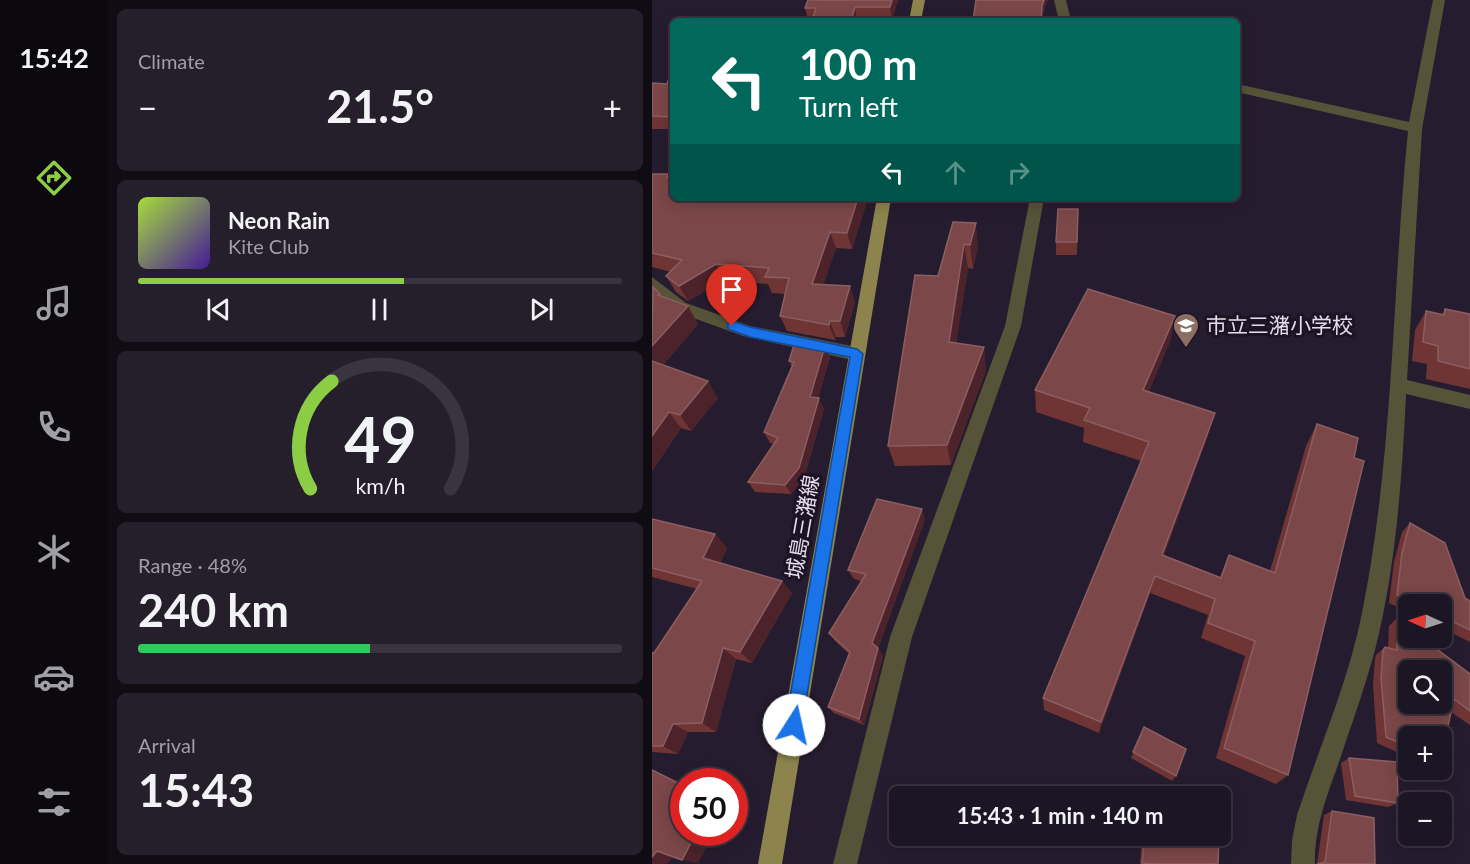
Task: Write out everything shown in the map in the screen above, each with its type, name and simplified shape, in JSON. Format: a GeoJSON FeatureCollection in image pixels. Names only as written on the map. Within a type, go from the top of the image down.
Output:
{"type":"FeatureCollection","features":[{"type":"Feature","properties":{"kind":"main road"},"geometry":{"type":"LineString","coordinates":[[916,18],[919,0]]}},
{"type":"Feature","properties":{"kind":"main road","name":"城島三潴線"},"geometry":{"type":"LineString","coordinates":[[770,864],[883,201]]}},
{"type":"Feature","properties":{"kind":"street"},"geometry":{"type":"LineString","coordinates":[[1060,0],[1064,18]]}},
{"type":"Feature","properties":{"kind":"street"},"geometry":{"type":"LineString","coordinates":[[1303,864],[1302,849],[1312,806],[1362,660],[1373,612],[1390,489],[1415,128],[1439,0]]}},
{"type":"Feature","properties":{"kind":"street"},"geometry":{"type":"LineString","coordinates":[[1240,89],[1415,128]]}},
{"type":"Feature","properties":{"kind":"street"},"geometry":{"type":"LineString","coordinates":[[845,864],[901,637],[1013,326],[1036,201]]}},
{"type":"Feature","properties":{"kind":"street"},"geometry":{"type":"LineString","coordinates":[[656,292],[680,307],[750,332],[857,354]]}},
{"type":"Feature","properties":{"kind":"street"},"geometry":{"type":"LineString","coordinates":[[1399,385],[1470,402]]}},
{"type":"Feature","properties":{"kind":"building"},"geometry":{"type":"Polygon","coordinates":[[[808,0],[892,0],[890,7],[855,7],[852,18],[813,18],[816,8],[805,8],[808,0]]]}},
{"type":"Feature","properties":{"kind":"building"},"geometry":{"type":"Polygon","coordinates":[[[976,0],[1044,0],[1041,18],[973,18],[976,0]]]}},
{"type":"Feature","properties":{"kind":"building"},"geometry":{"type":"Polygon","coordinates":[[[670,76],[670,117],[652,116],[652,83],[667,84],[670,76]]]}},
{"type":"Feature","properties":{"kind":"building"},"geometry":{"type":"Polygon","coordinates":[[[652,174],[668,174],[667,177],[670,177],[670,201],[857,201],[847,233],[830,232],[812,284],[850,286],[840,321],[830,321],[829,325],[780,316],[789,278],[765,277],[769,268],[716,264],[679,286],[666,276],[682,260],[652,253],[652,174]]]}},
{"type":"Feature","properties":{"kind":"building"},"geometry":{"type":"Polygon","coordinates":[[[1058,209],[1078,209],[1077,242],[1056,242],[1058,209]]]}},
{"type":"Feature","properties":{"kind":"building"},"geometry":{"type":"Polygon","coordinates":[[[953,222],[976,223],[970,245],[964,244],[949,342],[984,347],[947,445],[888,446],[915,275],[938,276],[953,222]]]}},
{"type":"Feature","properties":{"kind":"building"},"geometry":{"type":"Polygon","coordinates":[[[653,287],[660,294],[658,295],[688,306],[652,346],[653,287]]]}},
{"type":"Feature","properties":{"kind":"building"},"geometry":{"type":"Polygon","coordinates":[[[1088,289],[1175,316],[1143,390],[1215,413],[1162,555],[1221,578],[1229,555],[1275,573],[1317,424],[1358,438],[1354,458],[1364,461],[1288,775],[1224,748],[1255,641],[1208,623],[1215,599],[1155,576],[1101,722],[1043,698],[1149,442],[1084,420],[1090,408],[1035,390],[1088,289]]]}},
{"type":"Feature","properties":{"kind":"building"},"geometry":{"type":"Polygon","coordinates":[[[1445,309],[1470,314],[1470,369],[1438,361],[1438,346],[1423,342],[1426,311],[1444,315],[1445,309]]]}},
{"type":"Feature","properties":{"kind":"building"},"geometry":{"type":"Polygon","coordinates":[[[796,339],[825,346],[810,397],[819,398],[799,468],[785,485],[748,482],[778,438],[764,432],[794,362],[789,361],[796,339]]]}},
{"type":"Feature","properties":{"kind":"building"},"geometry":{"type":"Polygon","coordinates":[[[652,361],[708,381],[680,415],[669,412],[652,436],[652,361]]]}},
{"type":"Feature","properties":{"kind":"building"},"geometry":{"type":"Polygon","coordinates":[[[877,499],[922,509],[872,643],[878,648],[859,719],[828,707],[850,652],[829,633],[866,574],[848,570],[877,499]]]}},
{"type":"Feature","properties":{"kind":"building"},"geometry":{"type":"Polygon","coordinates":[[[652,519],[715,534],[703,558],[782,581],[740,652],[723,648],[702,723],[673,724],[663,746],[652,746],[652,653],[702,581],[652,568],[652,519]]]}},
{"type":"Feature","properties":{"kind":"building"},"geometry":{"type":"Polygon","coordinates":[[[1410,523],[1445,543],[1465,598],[1470,601],[1470,630],[1452,621],[1452,594],[1397,595],[1402,553],[1410,523]]]}},
{"type":"Feature","properties":{"kind":"building"},"geometry":{"type":"Polygon","coordinates":[[[1397,618],[1398,648],[1435,648],[1451,660],[1398,660],[1398,714],[1451,714],[1448,726],[1398,726],[1398,742],[1386,737],[1381,678],[1385,647],[1397,650],[1397,618]]]}},
{"type":"Feature","properties":{"kind":"building"},"geometry":{"type":"Polygon","coordinates":[[[1452,660],[1470,674],[1470,711],[1454,699],[1452,708],[1452,660]]]}},
{"type":"Feature","properties":{"kind":"building"},"geometry":{"type":"Polygon","coordinates":[[[1144,727],[1186,749],[1176,776],[1133,752],[1144,727]]]}},
{"type":"Feature","properties":{"kind":"building"},"geometry":{"type":"Polygon","coordinates":[[[1349,758],[1397,762],[1398,803],[1355,796],[1349,758]]]}},
{"type":"Feature","properties":{"kind":"building"},"geometry":{"type":"Polygon","coordinates":[[[652,770],[670,779],[670,846],[689,846],[682,860],[657,851],[652,857],[652,770]]]}},
{"type":"Feature","properties":{"kind":"building"},"geometry":{"type":"Polygon","coordinates":[[[1332,811],[1374,818],[1375,864],[1317,864],[1325,862],[1332,811]]]}},
{"type":"Feature","properties":{"kind":"building"},"geometry":{"type":"Polygon","coordinates":[[[1144,846],[1219,846],[1218,864],[1142,863],[1144,846]]]}},
{"type":"Feature","properties":{"kind":"place","name":"市立三潴小学校"},"geometry":{"type":"Point","coordinates":[1186,349]}},
{"type":"Feature","properties":{"kind":"route"},"geometry":{"type":"LineString","coordinates":[[732,326],[750,332],[857,354],[794,725]]}}]}
